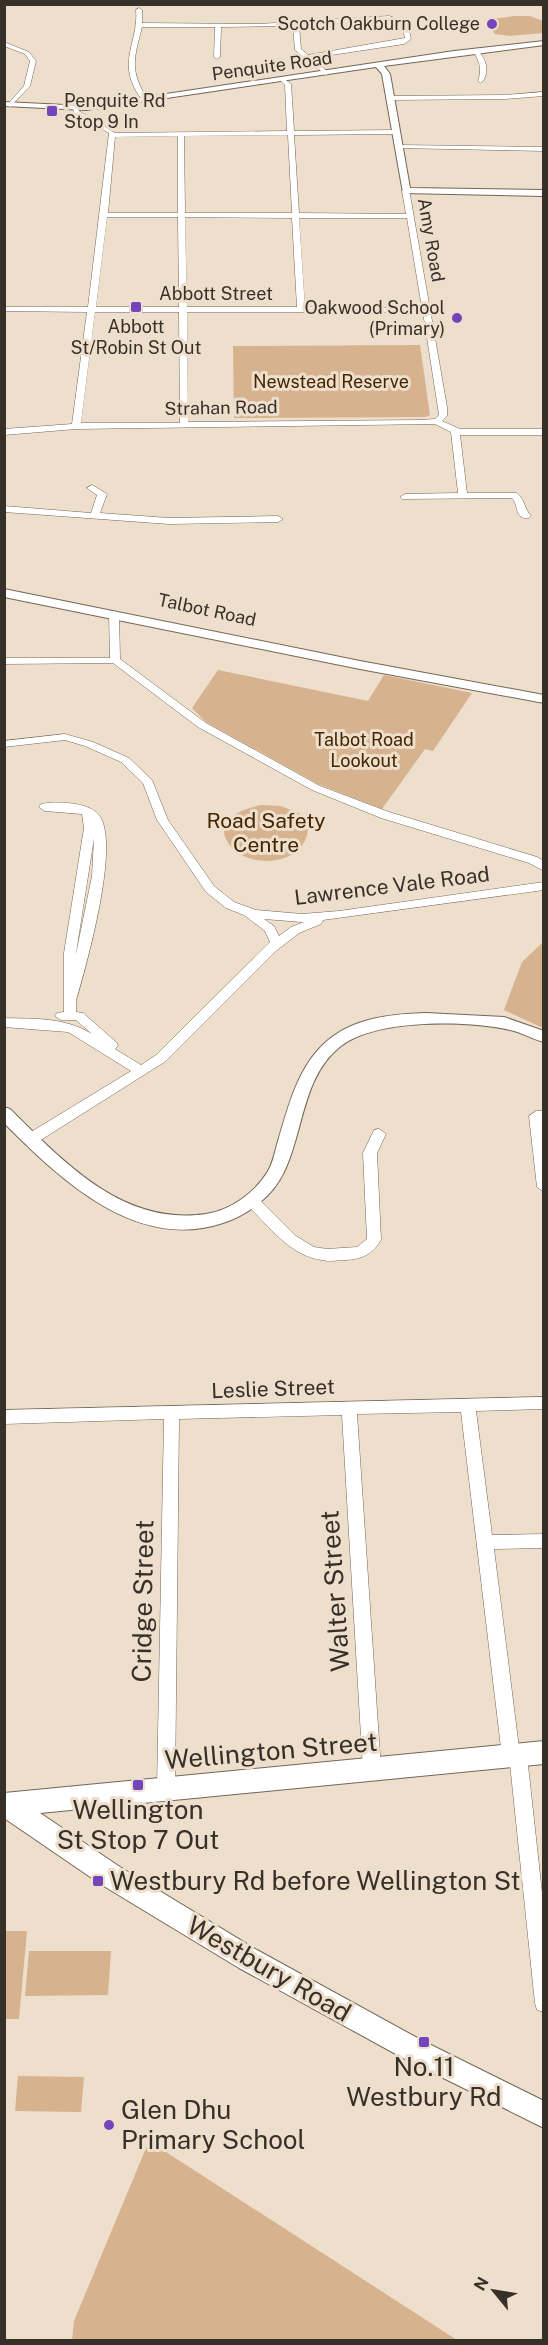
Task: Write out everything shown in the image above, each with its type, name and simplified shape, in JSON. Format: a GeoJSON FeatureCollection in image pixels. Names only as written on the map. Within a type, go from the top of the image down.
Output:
{"type":"FeatureCollection","features":[{"type":"Feature","properties":{"kind":"main road","name":"Talbot Road"},"geometry":{"type":"LineString","coordinates":[[4,591],[543,699]]}},
{"type":"Feature","properties":{"kind":"main road","name":"Talbot Road"},"geometry":{"type":"LineString","coordinates":[[4,591],[120,610],[402,671]]}},
{"type":"Feature","properties":{"kind":"main road","name":"Wellington Street"},"geometry":{"type":"LineString","coordinates":[[5,1805],[543,1752]]}},
{"type":"Feature","properties":{"kind":"main road","name":"Westbury Road"},"geometry":{"type":"LineString","coordinates":[[5,1805],[111,1876],[248,1959],[412,2049],[543,2115]]}},
{"type":"Feature","properties":{"kind":"street"},"geometry":{"type":"LineString","coordinates":[[139,10],[140,25],[130,59],[131,75],[145,100]]}},
{"type":"Feature","properties":{"kind":"street"},"geometry":{"type":"LineString","coordinates":[[140,25],[296,24],[389,18],[405,23],[408,39],[404,42],[307,57]]}},
{"type":"Feature","properties":{"kind":"street"},"geometry":{"type":"LineString","coordinates":[[296,24],[298,50],[326,73]]}},
{"type":"Feature","properties":{"kind":"street"},"geometry":{"type":"LineString","coordinates":[[217,57],[218,26]]}},
{"type":"Feature","properties":{"kind":"street","name":"Penquite Road"},"geometry":{"type":"LineString","coordinates":[[6,105],[75,109],[543,43]]}},
{"type":"Feature","properties":{"kind":"street"},"geometry":{"type":"LineString","coordinates":[[4,44],[27,53],[33,61],[27,86],[6,105]]}},
{"type":"Feature","properties":{"kind":"street"},"geometry":{"type":"LineString","coordinates":[[476,51],[483,64],[484,75],[481,81]]}},
{"type":"Feature","properties":{"kind":"street","name":"Amy Road"},"geometry":{"type":"LineString","coordinates":[[379,65],[386,74],[391,98],[427,310],[443,407],[443,416],[438,421]]}},
{"type":"Feature","properties":{"kind":"street"},"geometry":{"type":"LineString","coordinates":[[283,80],[288,84],[302,310]]}},
{"type":"Feature","properties":{"kind":"street"},"geometry":{"type":"LineString","coordinates":[[391,98],[543,94]]}},
{"type":"Feature","properties":{"kind":"street"},"geometry":{"type":"LineString","coordinates":[[75,109],[76,112],[109,129],[112,135],[76,426]]}},
{"type":"Feature","properties":{"kind":"street"},"geometry":{"type":"LineString","coordinates":[[112,135],[397,132]]}},
{"type":"Feature","properties":{"kind":"street"},"geometry":{"type":"LineString","coordinates":[[181,135],[184,425]]}},
{"type":"Feature","properties":{"kind":"street"},"geometry":{"type":"LineString","coordinates":[[399,147],[543,149]]}},
{"type":"Feature","properties":{"kind":"street"},"geometry":{"type":"LineString","coordinates":[[406,191],[543,193]]}},
{"type":"Feature","properties":{"kind":"street"},"geometry":{"type":"LineString","coordinates":[[104,214],[411,216]]}},
{"type":"Feature","properties":{"kind":"street","name":"Abbott Street"},"geometry":{"type":"LineString","coordinates":[[4,309],[427,310]]}},
{"type":"Feature","properties":{"kind":"street"},"geometry":{"type":"LineString","coordinates":[[438,421],[454,431],[543,432]]}},
{"type":"Feature","properties":{"kind":"street","name":"Strahan Road"},"geometry":{"type":"LineString","coordinates":[[4,432],[76,426],[438,421]]}},
{"type":"Feature","properties":{"kind":"street"},"geometry":{"type":"LineString","coordinates":[[454,431],[463,494]]}},
{"type":"Feature","properties":{"kind":"street"},"geometry":{"type":"LineString","coordinates":[[92,488],[102,494],[115,490]]}},
{"type":"Feature","properties":{"kind":"street"},"geometry":{"type":"LineString","coordinates":[[409,493],[514,495],[519,499],[519,514]]}},
{"type":"Feature","properties":{"kind":"street"},"geometry":{"type":"LineString","coordinates":[[95,515],[102,494]]}},
{"type":"Feature","properties":{"kind":"street"},"geometry":{"type":"LineString","coordinates":[[4,509],[170,521],[278,519]]}},
{"type":"Feature","properties":{"kind":"street"},"geometry":{"type":"LineString","coordinates":[[114,614],[115,660]]}},
{"type":"Feature","properties":{"kind":"street"},"geometry":{"type":"LineString","coordinates":[[4,662],[106,662],[115,660],[202,725],[316,788],[385,815],[533,860],[543,867]]}},
{"type":"Feature","properties":{"kind":"street","name":"Lawrence Vale Road"},"geometry":{"type":"LineString","coordinates":[[4,744],[65,737],[90,744],[125,760],[148,782],[163,820],[200,877],[216,895],[239,909],[276,917],[339,915],[543,886]]}},
{"type":"Feature","properties":{"kind":"street"},"geometry":{"type":"LineString","coordinates":[[45,807],[87,813],[90,828],[70,953],[68,1021]]}},
{"type":"Feature","properties":{"kind":"street"},"geometry":{"type":"LineString","coordinates":[[31,1139],[161,1058],[271,949],[276,942],[273,933],[260,921],[239,909]]}},
{"type":"Feature","properties":{"kind":"street"},"geometry":{"type":"LineString","coordinates":[[271,949],[304,926],[339,915]]}},
{"type":"Feature","properties":{"kind":"street"},"geometry":{"type":"LineString","coordinates":[[4,1113],[91,1191],[116,1206],[142,1217],[167,1223],[201,1222],[232,1213],[252,1201],[270,1183],[277,1170],[304,1089],[315,1065],[321,1055],[343,1036],[369,1025],[388,1021],[437,1019],[500,1022],[521,1027],[543,1037]]}},
{"type":"Feature","properties":{"kind":"street"},"geometry":{"type":"LineString","coordinates":[[4,1022],[68,1021],[141,1071]]}},
{"type":"Feature","properties":{"kind":"street"},"geometry":{"type":"LineString","coordinates":[[543,1116],[536,1116],[543,1186]]}},
{"type":"Feature","properties":{"kind":"street"},"geometry":{"type":"LineString","coordinates":[[252,1201],[304,1249],[320,1255],[360,1253],[369,1248],[374,1240],[370,1153],[379,1134]]}},
{"type":"Feature","properties":{"kind":"street","name":"Leslie Street"},"geometry":{"type":"LineString","coordinates":[[4,1417],[543,1403]]}},
{"type":"Feature","properties":{"kind":"street"},"geometry":{"type":"LineString","coordinates":[[468,1404],[514,1756],[543,2003]]}},
{"type":"Feature","properties":{"kind":"street","name":"Walter Street"},"geometry":{"type":"LineString","coordinates":[[349,1408],[372,1770]]}},
{"type":"Feature","properties":{"kind":"street","name":"Cridge Street"},"geometry":{"type":"LineString","coordinates":[[166,1789],[172,1413]]}},
{"type":"Feature","properties":{"kind":"street"},"geometry":{"type":"LineString","coordinates":[[485,1542],[543,1541]]}},
{"type":"Feature","properties":{"kind":"green space"},"geometry":{"type":"Polygon","coordinates":[[[530,16],[543,21],[543,33],[510,36],[495,34],[486,20],[530,16]]]}},
{"type":"Feature","properties":{"kind":"green space","name":"Newstead Reserve"},"geometry":{"type":"Polygon","coordinates":[[[420,345],[430,415],[426,417],[234,418],[233,346],[420,345]]]}},
{"type":"Feature","properties":{"kind":"green space","name":"Talbot Road Lookout"},"geometry":{"type":"Polygon","coordinates":[[[218,670],[368,701],[384,675],[472,693],[433,751],[425,749],[382,809],[318,784],[206,722],[192,708],[218,670]]]}},
{"type":"Feature","properties":{"kind":"green space","name":"Road Safety Centre"},"geometry":{"type":"Polygon","coordinates":[[[261,805],[281,806],[301,814],[308,830],[304,843],[295,853],[282,859],[254,860],[241,855],[230,846],[224,834],[228,822],[242,811],[261,805]]]}},
{"type":"Feature","properties":{"kind":"green space"},"geometry":{"type":"Polygon","coordinates":[[[543,942],[543,1028],[504,1010],[522,962],[543,942]]]}},
{"type":"Feature","properties":{"kind":"green space"},"geometry":{"type":"Polygon","coordinates":[[[4,1931],[27,1931],[19,2019],[5,2019],[4,1931]]]}},
{"type":"Feature","properties":{"kind":"green space"},"geometry":{"type":"Polygon","coordinates":[[[29,1951],[111,1951],[108,1995],[25,1996],[29,1951]]]}},
{"type":"Feature","properties":{"kind":"green space"},"geometry":{"type":"Polygon","coordinates":[[[18,2076],[84,2077],[81,2112],[15,2111],[18,2076]]]}},
{"type":"Feature","properties":{"kind":"green space"},"geometry":{"type":"Polygon","coordinates":[[[149,2141],[457,2340],[72,2340],[74,2321],[149,2141]]]}},
{"type":"Feature","properties":{"kind":"place","name":"Scotch Oakburn College"},"geometry":{"type":"Point","coordinates":[492,24]}},
{"type":"Feature","properties":{"kind":"place","name":"Penquite Rd Stop 9 In"},"geometry":{"type":"Point","coordinates":[52,111]}},
{"type":"Feature","properties":{"kind":"place","name":"Abbott St/Robin St Out"},"geometry":{"type":"Point","coordinates":[136,307]}},
{"type":"Feature","properties":{"kind":"place","name":"Oakwood School (Primary)"},"geometry":{"type":"Point","coordinates":[457,318]}},
{"type":"Feature","properties":{"kind":"place","name":"Wellington St Stop 7 Out"},"geometry":{"type":"Point","coordinates":[138,1785]}},
{"type":"Feature","properties":{"kind":"place","name":"Westbury Rd before Wellington St"},"geometry":{"type":"Point","coordinates":[98,1881]}},
{"type":"Feature","properties":{"kind":"place","name":"No.11 Westbury Rd"},"geometry":{"type":"Point","coordinates":[424,2042]}},
{"type":"Feature","properties":{"kind":"place","name":"Glen Dhu Primary School"},"geometry":{"type":"Point","coordinates":[109,2125]}}]}
